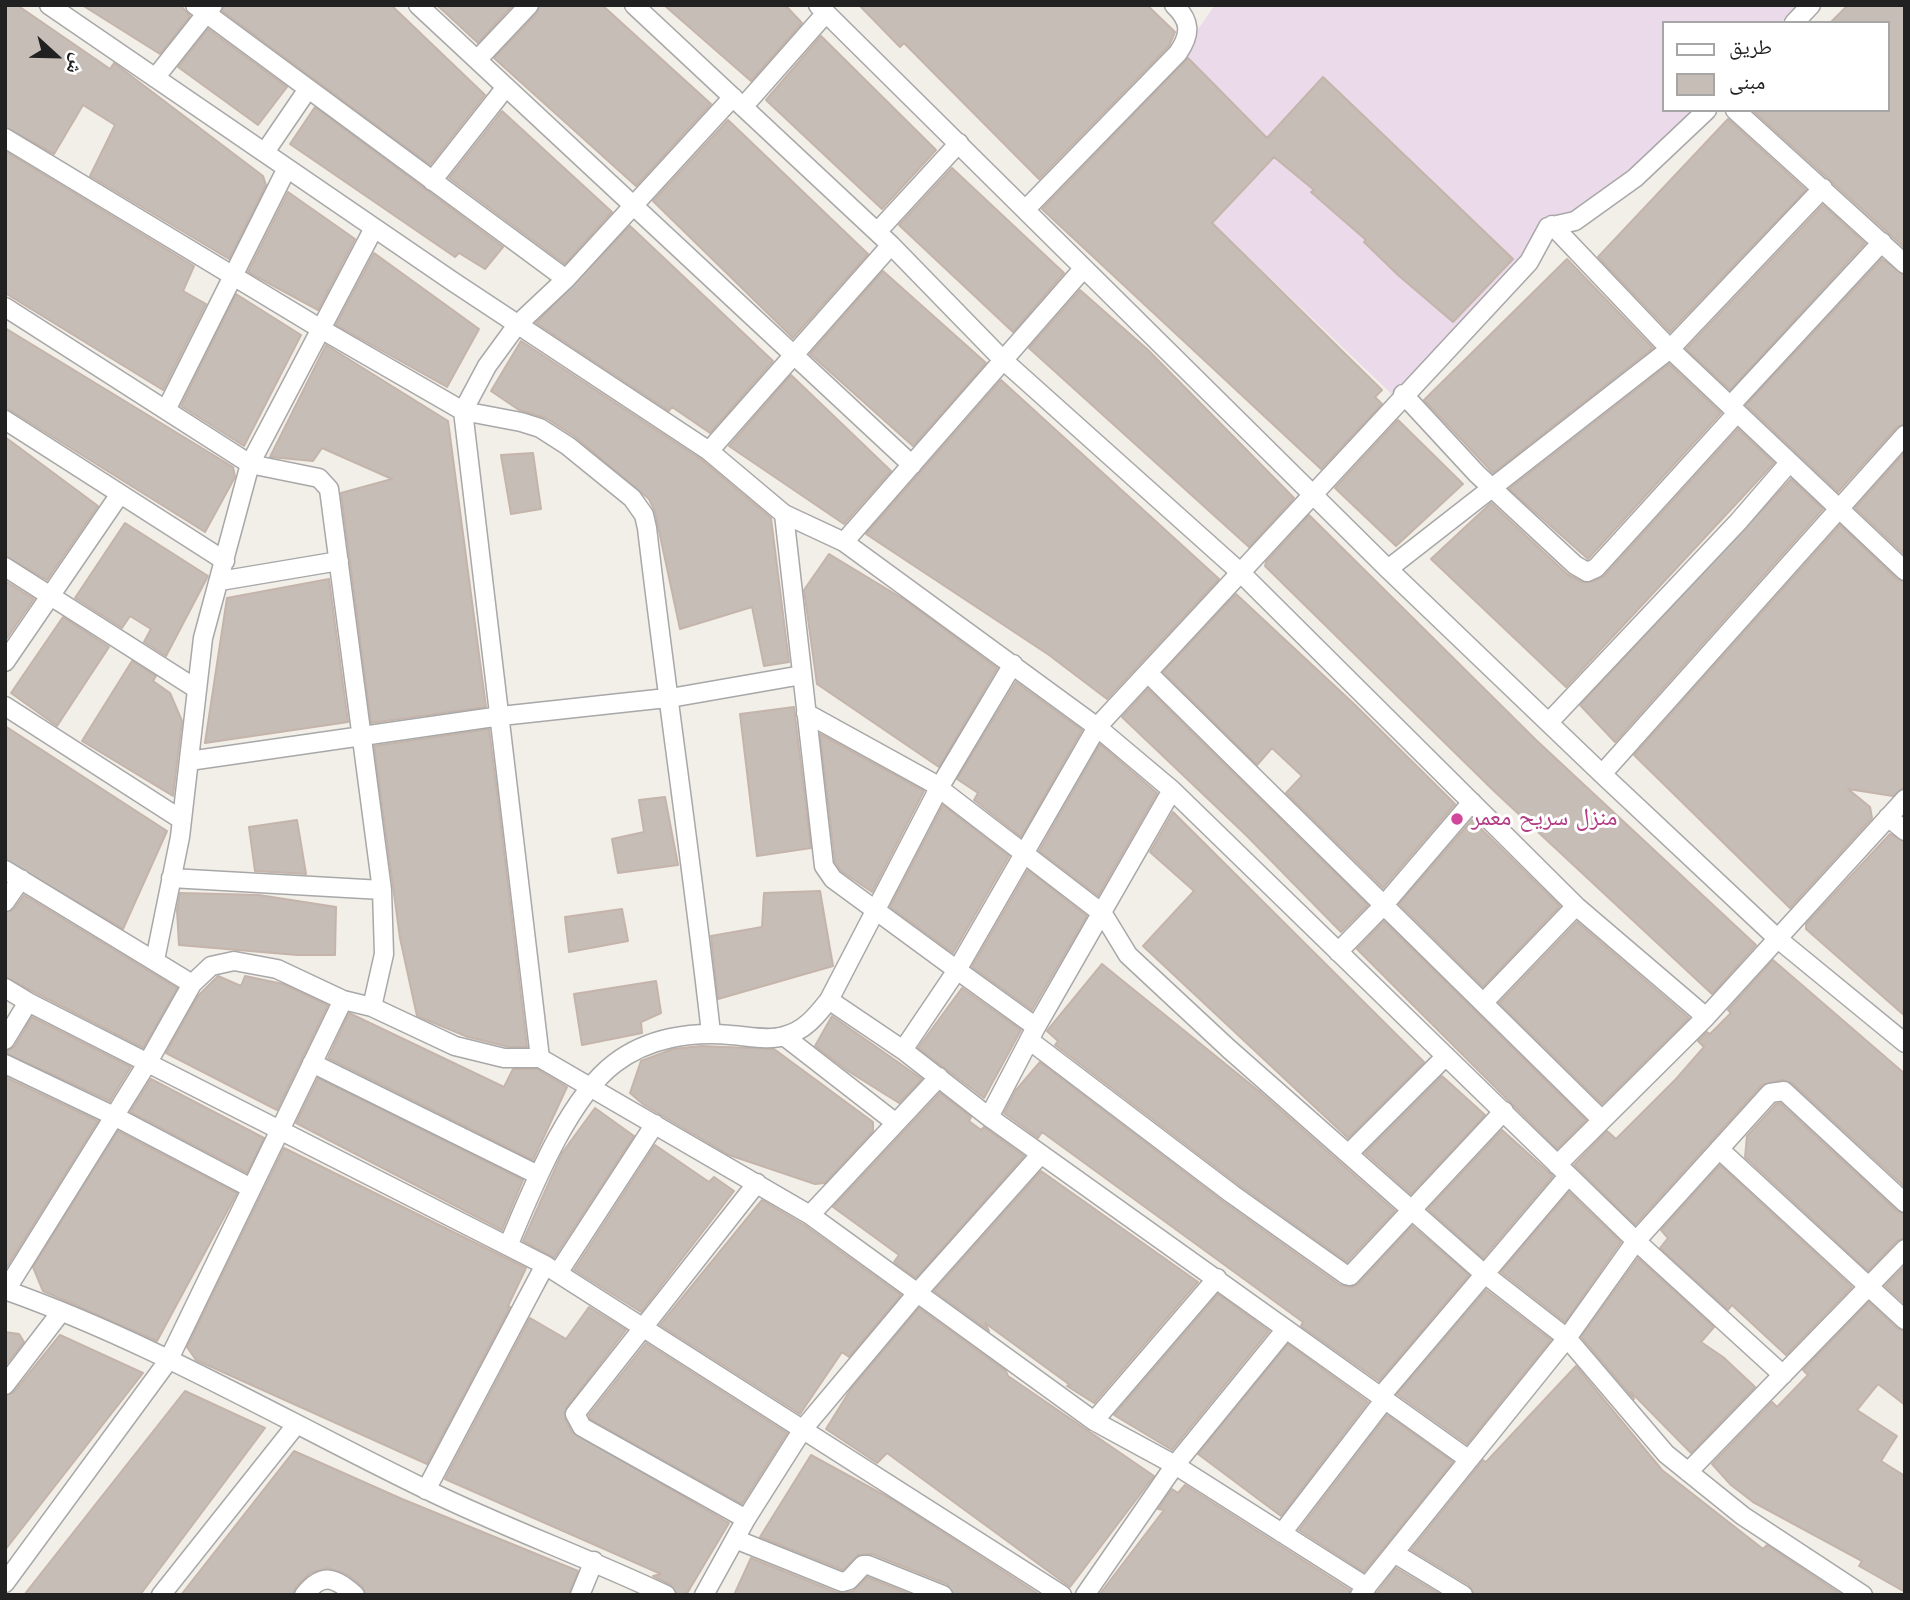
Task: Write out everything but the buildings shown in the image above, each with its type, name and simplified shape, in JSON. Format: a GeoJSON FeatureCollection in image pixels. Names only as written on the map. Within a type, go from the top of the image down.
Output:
{"type":"FeatureCollection","features":[{"type":"Feature","properties":{"kind":"street"},"geometry":{"type":"LineString","coordinates":[[49,5],[517,325],[709,451],[784,514],[844,542],[1097,727],[1172,790],[1636,1241],[1783,1375]]}},
{"type":"Feature","properties":{"kind":"street"},"geometry":{"type":"LineString","coordinates":[[418,5],[912,465]]}},
{"type":"Feature","properties":{"kind":"street"},"geometry":{"type":"LineString","coordinates":[[477,60],[529,5]]}},
{"type":"Feature","properties":{"kind":"street"},"geometry":{"type":"LineString","coordinates":[[634,5],[891,245],[1003,360],[1241,573],[1576,906],[1706,1017]]}},
{"type":"Feature","properties":{"kind":"street"},"geometry":{"type":"LineString","coordinates":[[1026,209],[1187,40],[1189,26],[1185,16],[1174,5]]}},
{"type":"Feature","properties":{"kind":"street"},"geometry":{"type":"LineString","coordinates":[[1796,21],[1811,5]]}},
{"type":"Feature","properties":{"kind":"street"},"geometry":{"type":"LineString","coordinates":[[155,78],[205,8],[307,89],[565,279]]}},
{"type":"Feature","properties":{"kind":"street"},"geometry":{"type":"LineString","coordinates":[[540,1058],[463,411],[481,377],[517,325],[738,102],[822,9],[1388,569],[1602,774],[1779,939],[1905,1043]]}},
{"type":"Feature","properties":{"kind":"street"},"geometry":{"type":"LineString","coordinates":[[432,181],[506,87]]}},
{"type":"Feature","properties":{"kind":"street"},"geometry":{"type":"LineString","coordinates":[[265,152],[307,89]]}},
{"type":"Feature","properties":{"kind":"street"},"geometry":{"type":"LineString","coordinates":[[903,1050],[957,970],[1097,727],[1529,262],[1552,225],[1575,220],[1635,178],[1705,112]]}},
{"type":"Feature","properties":{"kind":"street"},"geometry":{"type":"LineString","coordinates":[[1737,112],[1905,264]]}},
{"type":"Feature","properties":{"kind":"street"},"geometry":{"type":"LineString","coordinates":[[5,138],[321,330],[463,411],[540,429],[614,480],[639,508],[647,528],[667,697],[691,858],[711,1033]]}},
{"type":"Feature","properties":{"kind":"street"},"geometry":{"type":"LineString","coordinates":[[877,232],[959,143]]}},
{"type":"Feature","properties":{"kind":"street"},"geometry":{"type":"LineString","coordinates":[[166,410],[288,168]]}},
{"type":"Feature","properties":{"kind":"street"},"geometry":{"type":"LineString","coordinates":[[1388,569],[1491,487],[1579,423],[1670,349],[1824,188]]}},
{"type":"Feature","properties":{"kind":"street"},"geometry":{"type":"LineString","coordinates":[[1552,225],[1670,349],[1905,571]]}},
{"type":"Feature","properties":{"kind":"street"},"geometry":{"type":"LineString","coordinates":[[155,960],[182,820],[195,688],[203,638],[250,464],[374,228]]}},
{"type":"Feature","properties":{"kind":"street"},"geometry":{"type":"LineString","coordinates":[[1404,394],[1491,487],[1575,565],[1590,572],[1882,242]]}},
{"type":"Feature","properties":{"kind":"street"},"geometry":{"type":"LineString","coordinates":[[709,451],[891,245]]}},
{"type":"Feature","properties":{"kind":"street"},"geometry":{"type":"LineString","coordinates":[[844,542],[1083,269]]}},
{"type":"Feature","properties":{"kind":"street"},"geometry":{"type":"LineString","coordinates":[[5,307],[250,464],[310,475],[324,481],[329,489],[364,735],[382,890],[384,954],[372,1007]]}},
{"type":"Feature","properties":{"kind":"street"},"geometry":{"type":"LineString","coordinates":[[5,420],[225,561]]}},
{"type":"Feature","properties":{"kind":"street"},"geometry":{"type":"LineString","coordinates":[[1602,774],[1905,435]]}},
{"type":"Feature","properties":{"kind":"street"},"geometry":{"type":"LineString","coordinates":[[1549,722],[1738,522],[1789,463]]}},
{"type":"Feature","properties":{"kind":"street"},"geometry":{"type":"LineString","coordinates":[[5,662],[120,494]]}},
{"type":"Feature","properties":{"kind":"street"},"geometry":{"type":"LineString","coordinates":[[784,514],[824,866],[833,879],[957,970],[1032,1034],[1340,1273],[1350,1276],[1504,1111]]}},
{"type":"Feature","properties":{"kind":"street"},"geometry":{"type":"LineString","coordinates":[[220,581],[339,561]]}},
{"type":"Feature","properties":{"kind":"street"},"geometry":{"type":"LineString","coordinates":[[5,567],[195,688]]}},
{"type":"Feature","properties":{"kind":"street"},"geometry":{"type":"LineString","coordinates":[[508,1246],[538,1175],[590,1087],[615,1063],[649,1045],[682,1035],[711,1033],[784,1036],[804,1027],[829,1000],[939,789],[1013,664]]}},
{"type":"Feature","properties":{"kind":"street"},"geometry":{"type":"LineString","coordinates":[[1147,673],[1602,1120]]}},
{"type":"Feature","properties":{"kind":"street"},"geometry":{"type":"LineString","coordinates":[[189,761],[501,716],[667,697],[802,675]]}},
{"type":"Feature","properties":{"kind":"street"},"geometry":{"type":"LineString","coordinates":[[5,706],[182,820]]}},
{"type":"Feature","properties":{"kind":"street"},"geometry":{"type":"LineString","coordinates":[[806,713],[939,789],[1103,914],[1128,955],[1228,1049],[1414,1209],[1484,1274],[1567,1338],[1666,1454],[1743,1516],[1863,1595]]}},
{"type":"Feature","properties":{"kind":"street"},"geometry":{"type":"LineString","coordinates":[[989,1117],[1032,1034],[1172,790]]}},
{"type":"Feature","properties":{"kind":"street"},"geometry":{"type":"LineString","coordinates":[[1282,1533],[1383,1397],[1484,1274],[1602,1120],[1706,1017],[1905,799]]}},
{"type":"Feature","properties":{"kind":"street"},"geometry":{"type":"LineString","coordinates":[[1338,952],[1383,906],[1472,802]]}},
{"type":"Feature","properties":{"kind":"street"},"geometry":{"type":"LineString","coordinates":[[1888,817],[1905,831]]}},
{"type":"Feature","properties":{"kind":"street"},"geometry":{"type":"LineString","coordinates":[[5,902],[13,874],[192,984]]}},
{"type":"Feature","properties":{"kind":"street"},"geometry":{"type":"LineString","coordinates":[[171,878],[382,890]]}},
{"type":"Feature","properties":{"kind":"street"},"geometry":{"type":"LineString","coordinates":[[1483,1003],[1576,906]]}},
{"type":"Feature","properties":{"kind":"street"},"geometry":{"type":"LineString","coordinates":[[666,1595],[594,1561],[426,1490],[168,1361],[6,1290],[148,1062],[192,984],[212,966],[234,961],[277,969],[343,1000],[372,1007],[455,1046],[504,1058],[540,1058],[810,1215],[1094,1421],[1175,1465],[1282,1533],[1363,1591],[1567,1338],[1636,1241],[1770,1093],[1784,1091],[1905,1203]]}},
{"type":"Feature","properties":{"kind":"street"},"geometry":{"type":"LineString","coordinates":[[5,988],[27,1002],[552,1269],[1062,1595]]}},
{"type":"Feature","properties":{"kind":"street"},"geometry":{"type":"LineString","coordinates":[[5,1583],[168,1361],[343,1000]]}},
{"type":"Feature","properties":{"kind":"street"},"geometry":{"type":"LineString","coordinates":[[829,1000],[903,1050],[989,1117],[1468,1459]]}},
{"type":"Feature","properties":{"kind":"street"},"geometry":{"type":"LineString","coordinates":[[5,1040],[27,1002]]}},
{"type":"Feature","properties":{"kind":"street"},"geometry":{"type":"LineString","coordinates":[[784,1036],[896,1123]]}},
{"type":"Feature","properties":{"kind":"street"},"geometry":{"type":"LineString","coordinates":[[1348,1154],[1446,1056]]}},
{"type":"Feature","properties":{"kind":"street"},"geometry":{"type":"LineString","coordinates":[[313,1063],[538,1175]]}},
{"type":"Feature","properties":{"kind":"street"},"geometry":{"type":"LineString","coordinates":[[5,1064],[114,1116],[251,1188]]}},
{"type":"Feature","properties":{"kind":"street"},"geometry":{"type":"LineString","coordinates":[[810,1215],[939,1077]]}},
{"type":"Feature","properties":{"kind":"street"},"geometry":{"type":"LineString","coordinates":[[426,1490],[552,1269],[655,1125]]}},
{"type":"Feature","properties":{"kind":"street"},"geometry":{"type":"LineString","coordinates":[[1719,1149],[1868,1289],[1905,1320]]}},
{"type":"Feature","properties":{"kind":"street"},"geometry":{"type":"LineString","coordinates":[[704,1595],[746,1519],[803,1429],[918,1292],[1041,1154]]}},
{"type":"Feature","properties":{"kind":"street"},"geometry":{"type":"LineString","coordinates":[[746,1519],[577,1422],[578,1410],[645,1329],[757,1183]]}},
{"type":"Feature","properties":{"kind":"street"},"geometry":{"type":"LineString","coordinates":[[1688,1472],[1905,1249]]}},
{"type":"Feature","properties":{"kind":"street"},"geometry":{"type":"LineString","coordinates":[[1094,1421],[1217,1279]]}},
{"type":"Feature","properties":{"kind":"street"},"geometry":{"type":"LineString","coordinates":[[5,1385],[61,1312]]}},
{"type":"Feature","properties":{"kind":"street"},"geometry":{"type":"LineString","coordinates":[[1085,1595],[1175,1465],[1286,1329]]}},
{"type":"Feature","properties":{"kind":"street"},"geometry":{"type":"LineString","coordinates":[[161,1595],[296,1425]]}},
{"type":"Feature","properties":{"kind":"street"},"geometry":{"type":"LineString","coordinates":[[735,1539],[842,1582],[849,1580],[863,1565],[868,1565],[943,1595]]}},
{"type":"Feature","properties":{"kind":"street"},"geometry":{"type":"LineString","coordinates":[[1394,1553],[1463,1595]]}},
{"type":"Feature","properties":{"kind":"street"},"geometry":{"type":"LineString","coordinates":[[580,1595],[594,1561]]}},
{"type":"Feature","properties":{"kind":"street"},"geometry":{"type":"LineString","coordinates":[[304,1595],[320,1580],[328,1577],[335,1578],[355,1595]]}},
{"type":"Feature","properties":{"kind":"shaded area"},"geometry":{"type":"Polygon","coordinates":[[[1215,5],[1810,5],[1794,21],[1661,21],[1661,112],[1699,112],[1546,242],[1397,399],[1212,223],[1280,151],[1182,52],[1215,5]]]}},
{"type":"Feature","properties":{"kind":"place","name":"منزل سريح معمر"},"geometry":{"type":"Point","coordinates":[1457,819]}}]}
